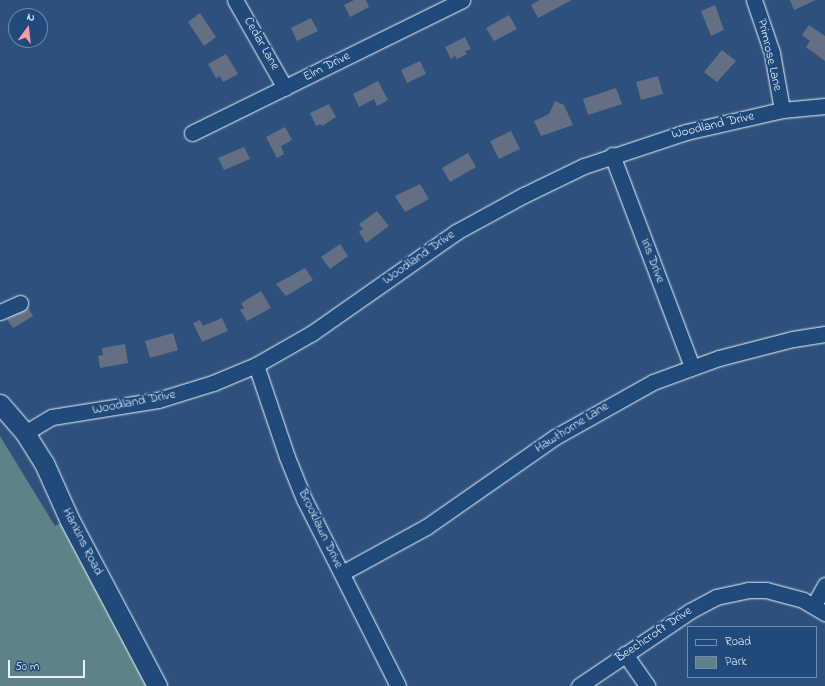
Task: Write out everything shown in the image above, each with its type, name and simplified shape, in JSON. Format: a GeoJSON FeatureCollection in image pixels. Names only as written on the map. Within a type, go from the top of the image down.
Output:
{"type":"FeatureCollection","features":[{"type":"Feature","properties":{"kind":"main road","name":"Hankins Road"},"geometry":{"type":"LineString","coordinates":[[0,404],[25,433],[44,463],[69,519],[157,686]]}},
{"type":"Feature","properties":{"kind":"street","name":"Cedar Lane"},"geometry":{"type":"LineString","coordinates":[[235,0],[285,88]]}},
{"type":"Feature","properties":{"kind":"street","name":"Elm Drive"},"geometry":{"type":"LineString","coordinates":[[192,133],[462,0]]}},
{"type":"Feature","properties":{"kind":"street","name":"Primrose Lane"},"geometry":{"type":"LineString","coordinates":[[754,0],[772,53],[782,110]]}},
{"type":"Feature","properties":{"kind":"street","name":"Woodland Drive"},"geometry":{"type":"LineString","coordinates":[[25,433],[52,417],[158,400],[213,383],[256,366],[312,333],[456,232],[524,195],[612,155],[686,132],[782,110],[825,106]]}},
{"type":"Feature","properties":{"kind":"street","name":"Iris Drive"},"geometry":{"type":"LineString","coordinates":[[612,155],[692,367]]}},
{"type":"Feature","properties":{"kind":"street"},"geometry":{"type":"LineString","coordinates":[[0,312],[20,303]]}},
{"type":"Feature","properties":{"kind":"street","name":"Hawthorne Lane"},"geometry":{"type":"LineString","coordinates":[[342,573],[426,528],[588,417],[653,382],[692,367],[786,340],[825,334]]}},
{"type":"Feature","properties":{"kind":"street","name":"Brooklawn Drive"},"geometry":{"type":"LineString","coordinates":[[256,366],[295,478],[398,686]]}},
{"type":"Feature","properties":{"kind":"street"},"geometry":{"type":"LineString","coordinates":[[819,609],[825,585]]}},
{"type":"Feature","properties":{"kind":"street","name":"Beechcroft Drive"},"geometry":{"type":"LineString","coordinates":[[579,686],[702,603],[732,592],[766,590],[792,595],[819,609]]}},
{"type":"Feature","properties":{"kind":"street"},"geometry":{"type":"LineString","coordinates":[[625,654],[647,686]]}},
{"type":"Feature","properties":{"kind":"green space"},"geometry":{"type":"Polygon","coordinates":[[[0,436],[55,526],[70,518],[156,686],[0,686],[0,436]]]}},
{"type":"Feature","properties":{"kind":"building"},"geometry":{"type":"Polygon","coordinates":[[[354,0],[366,0],[369,7],[350,17],[344,5],[354,0]]]}},
{"type":"Feature","properties":{"kind":"building"},"geometry":{"type":"Polygon","coordinates":[[[540,0],[572,0],[538,18],[531,5],[540,0]]]}},
{"type":"Feature","properties":{"kind":"building"},"geometry":{"type":"Polygon","coordinates":[[[790,0],[816,0],[794,10],[790,0]]]}},
{"type":"Feature","properties":{"kind":"building"},"geometry":{"type":"Polygon","coordinates":[[[715,5],[724,30],[711,36],[701,11],[715,5]]]}},
{"type":"Feature","properties":{"kind":"building"},"geometry":{"type":"Polygon","coordinates":[[[200,13],[216,37],[204,46],[188,22],[200,13]]]}},
{"type":"Feature","properties":{"kind":"building"},"geometry":{"type":"Polygon","coordinates":[[[509,15],[517,29],[494,41],[486,28],[509,15]]]}},
{"type":"Feature","properties":{"kind":"building"},"geometry":{"type":"Polygon","coordinates":[[[311,18],[318,31],[297,41],[291,28],[311,18]]]}},
{"type":"Feature","properties":{"kind":"building"},"geometry":{"type":"Polygon","coordinates":[[[809,25],[825,36],[825,61],[806,47],[810,41],[802,35],[809,25]]]}},
{"type":"Feature","properties":{"kind":"building"},"geometry":{"type":"Polygon","coordinates":[[[465,37],[471,49],[465,51],[467,54],[457,59],[455,56],[451,59],[445,47],[465,37]]]}},
{"type":"Feature","properties":{"kind":"building"},"geometry":{"type":"Polygon","coordinates":[[[722,50],[736,61],[717,82],[704,72],[722,50]]]}},
{"type":"Feature","properties":{"kind":"building"},"geometry":{"type":"Polygon","coordinates":[[[226,54],[238,74],[223,82],[220,76],[216,78],[208,64],[226,54]]]}},
{"type":"Feature","properties":{"kind":"building"},"geometry":{"type":"Polygon","coordinates":[[[420,61],[426,74],[407,83],[401,70],[420,61]]]}},
{"type":"Feature","properties":{"kind":"building"},"geometry":{"type":"Polygon","coordinates":[[[658,76],[663,94],[641,100],[636,82],[658,76]]]}},
{"type":"Feature","properties":{"kind":"building"},"geometry":{"type":"Polygon","coordinates":[[[378,81],[388,100],[377,106],[374,99],[359,107],[353,94],[378,81]]]}},
{"type":"Feature","properties":{"kind":"building"},"geometry":{"type":"Polygon","coordinates":[[[616,88],[622,104],[588,115],[583,99],[616,88]]]}},
{"type":"Feature","properties":{"kind":"building"},"geometry":{"type":"Polygon","coordinates":[[[555,101],[564,105],[573,125],[541,136],[534,121],[549,114],[555,101]]]}},
{"type":"Feature","properties":{"kind":"building"},"geometry":{"type":"Polygon","coordinates":[[[329,104],[336,117],[322,126],[321,124],[316,126],[310,113],[329,104]]]}},
{"type":"Feature","properties":{"kind":"building"},"geometry":{"type":"Polygon","coordinates":[[[285,127],[292,140],[281,146],[284,154],[277,158],[266,137],[285,127]]]}},
{"type":"Feature","properties":{"kind":"building"},"geometry":{"type":"Polygon","coordinates":[[[511,131],[520,149],[499,159],[490,141],[511,131]]]}},
{"type":"Feature","properties":{"kind":"building"},"geometry":{"type":"Polygon","coordinates":[[[244,147],[250,159],[224,170],[218,158],[244,147]]]}},
{"type":"Feature","properties":{"kind":"building"},"geometry":{"type":"Polygon","coordinates":[[[468,153],[476,167],[450,182],[442,168],[468,153]]]}},
{"type":"Feature","properties":{"kind":"building"},"geometry":{"type":"Polygon","coordinates":[[[420,184],[429,199],[405,212],[395,196],[420,184]]]}},
{"type":"Feature","properties":{"kind":"building"},"geometry":{"type":"Polygon","coordinates":[[[377,211],[389,226],[366,243],[359,232],[363,229],[359,224],[377,211]]]}},
{"type":"Feature","properties":{"kind":"building"},"geometry":{"type":"Polygon","coordinates":[[[340,244],[348,256],[330,269],[321,257],[340,244]]]}},
{"type":"Feature","properties":{"kind":"building"},"geometry":{"type":"Polygon","coordinates":[[[305,268],[313,280],[286,296],[276,284],[305,268]]]}},
{"type":"Feature","properties":{"kind":"building"},"geometry":{"type":"Polygon","coordinates":[[[261,291],[271,308],[247,321],[240,310],[244,308],[241,303],[261,291]]]}},
{"type":"Feature","properties":{"kind":"building"},"geometry":{"type":"Polygon","coordinates":[[[28,307],[33,316],[13,328],[7,319],[28,307]]]}},
{"type":"Feature","properties":{"kind":"building"},"geometry":{"type":"Polygon","coordinates":[[[222,318],[228,331],[202,342],[193,323],[200,320],[203,326],[222,318]]]}},
{"type":"Feature","properties":{"kind":"building"},"geometry":{"type":"Polygon","coordinates":[[[173,333],[178,350],[150,358],[145,341],[173,333]]]}},
{"type":"Feature","properties":{"kind":"building"},"geometry":{"type":"Polygon","coordinates":[[[125,344],[128,363],[100,368],[98,356],[103,355],[102,348],[125,344]]]}}]}
